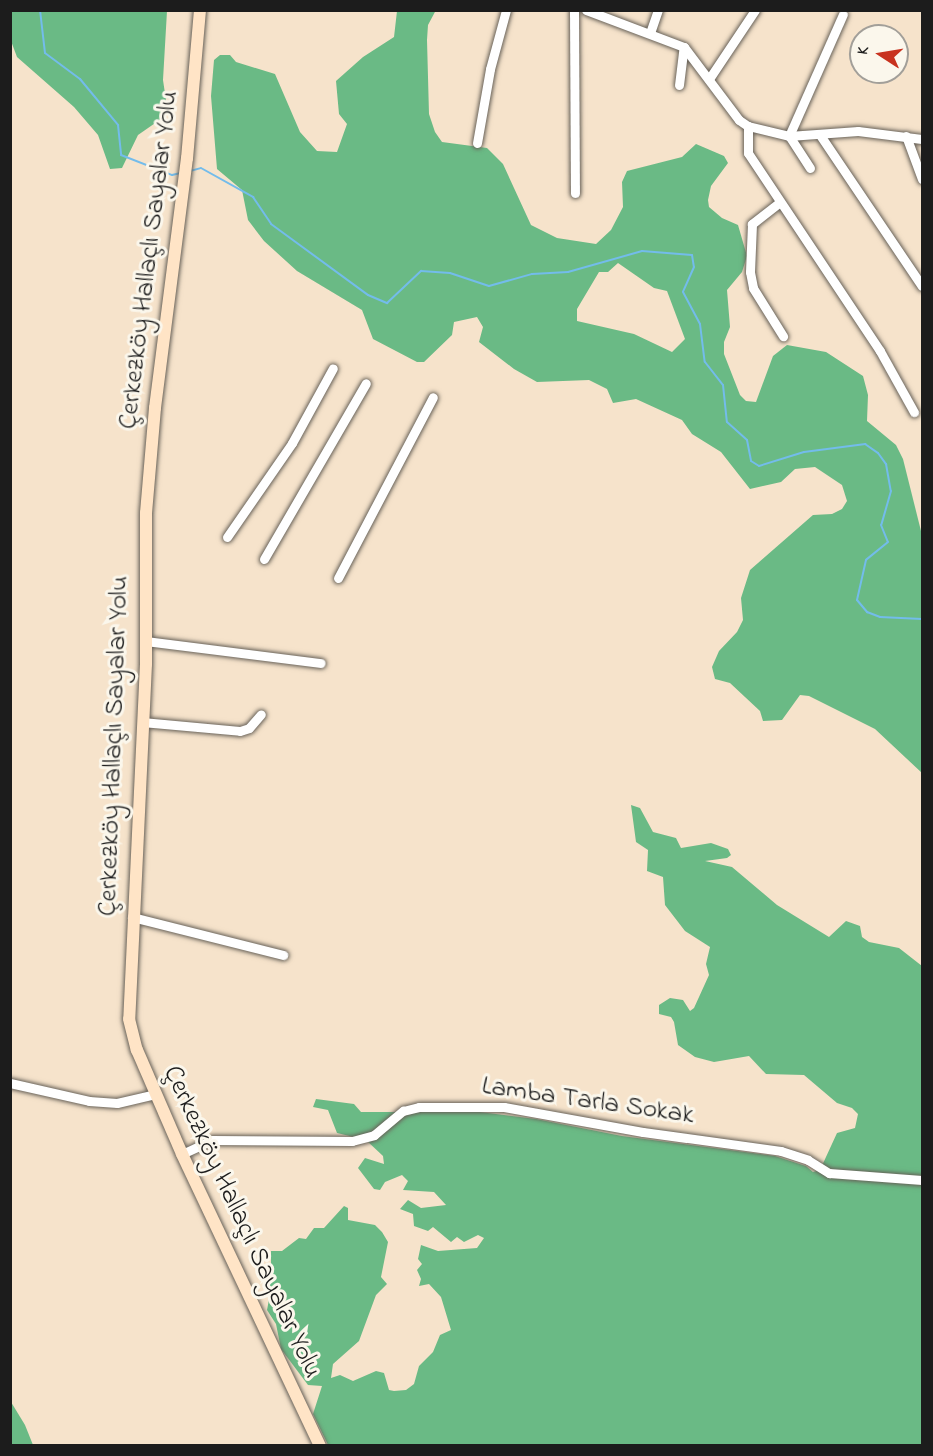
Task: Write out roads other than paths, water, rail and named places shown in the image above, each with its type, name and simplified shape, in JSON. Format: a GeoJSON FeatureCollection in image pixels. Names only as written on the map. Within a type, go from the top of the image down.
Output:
{"type":"FeatureCollection","features":[{"type":"Feature","properties":{"kind":"main road","name":"Çerkezköy Hallaçlı Sayalar Yolu"},"geometry":{"type":"LineString","coordinates":[[200,10],[184,190],[154,420],[146,513],[146,641],[129,1019],[155,1094],[320,1446]]}},
{"type":"Feature","properties":{"kind":"street"},"geometry":{"type":"LineString","coordinates":[[477,143],[490,69],[506,10]]}},
{"type":"Feature","properties":{"kind":"street"},"geometry":{"type":"LineString","coordinates":[[574,10],[575,193]]}},
{"type":"Feature","properties":{"kind":"street"},"geometry":{"type":"LineString","coordinates":[[586,10],[684,47],[739,120],[748,126],[789,136],[858,131],[921,136]]}},
{"type":"Feature","properties":{"kind":"street"},"geometry":{"type":"LineString","coordinates":[[650,33],[658,10]]}},
{"type":"Feature","properties":{"kind":"street"},"geometry":{"type":"LineString","coordinates":[[709,79],[755,10]]}},
{"type":"Feature","properties":{"kind":"street"},"geometry":{"type":"LineString","coordinates":[[789,136],[843,14]]}},
{"type":"Feature","properties":{"kind":"street"},"geometry":{"type":"LineString","coordinates":[[679,85],[684,47]]}},
{"type":"Feature","properties":{"kind":"street"},"geometry":{"type":"LineString","coordinates":[[748,126],[748,153],[880,351],[914,412]]}},
{"type":"Feature","properties":{"kind":"street"},"geometry":{"type":"LineString","coordinates":[[820,135],[922,286]]}},
{"type":"Feature","properties":{"kind":"street"},"geometry":{"type":"LineString","coordinates":[[789,136],[810,168]]}},
{"type":"Feature","properties":{"kind":"street"},"geometry":{"type":"LineString","coordinates":[[906,136],[922,179]]}},
{"type":"Feature","properties":{"kind":"street"},"geometry":{"type":"LineString","coordinates":[[780,202],[752,224],[750,272],[753,288],[783,336]]}},
{"type":"Feature","properties":{"kind":"street"},"geometry":{"type":"LineString","coordinates":[[227,537],[292,442],[333,368]]}},
{"type":"Feature","properties":{"kind":"street"},"geometry":{"type":"LineString","coordinates":[[264,559],[366,383]]}},
{"type":"Feature","properties":{"kind":"street"},"geometry":{"type":"LineString","coordinates":[[338,578],[433,397]]}},
{"type":"Feature","properties":{"kind":"street"},"geometry":{"type":"LineString","coordinates":[[146,641],[321,663]]}},
{"type":"Feature","properties":{"kind":"street"},"geometry":{"type":"LineString","coordinates":[[142,722],[240,730],[249,728],[261,714]]}},
{"type":"Feature","properties":{"kind":"street"},"geometry":{"type":"LineString","coordinates":[[132,917],[283,956]]}},
{"type":"Feature","properties":{"kind":"street"},"geometry":{"type":"LineString","coordinates":[[10,1083],[89,1101],[117,1103],[155,1094]]}},
{"type":"Feature","properties":{"kind":"street","name":"Lamba Tarla Sokak"},"geometry":{"type":"LineString","coordinates":[[182,1154],[212,1140],[351,1142],[374,1135],[403,1111],[419,1107],[504,1107],[643,1132],[781,1151],[807,1160],[829,1173],[922,1180]]}},
{"type":"Feature","properties":{"kind":"waterway"},"geometry":{"type":"LineString","coordinates":[[40,10],[45,53],[80,79],[118,125],[121,155],[172,175],[181,173]]}},
{"type":"Feature","properties":{"kind":"waterway"},"geometry":{"type":"LineString","coordinates":[[190,171],[201,168],[253,197],[271,224],[368,295],[387,303],[421,271],[450,273],[489,286],[532,274],[568,272],[642,251],[692,255],[694,267],[683,292],[700,324],[705,362],[723,385],[727,422],[747,440],[751,461],[759,466],[804,452],[865,444],[878,453],[886,464],[891,491],[881,525],[888,542],[866,560],[857,600],[867,612],[880,617],[922,619]]}}]}
